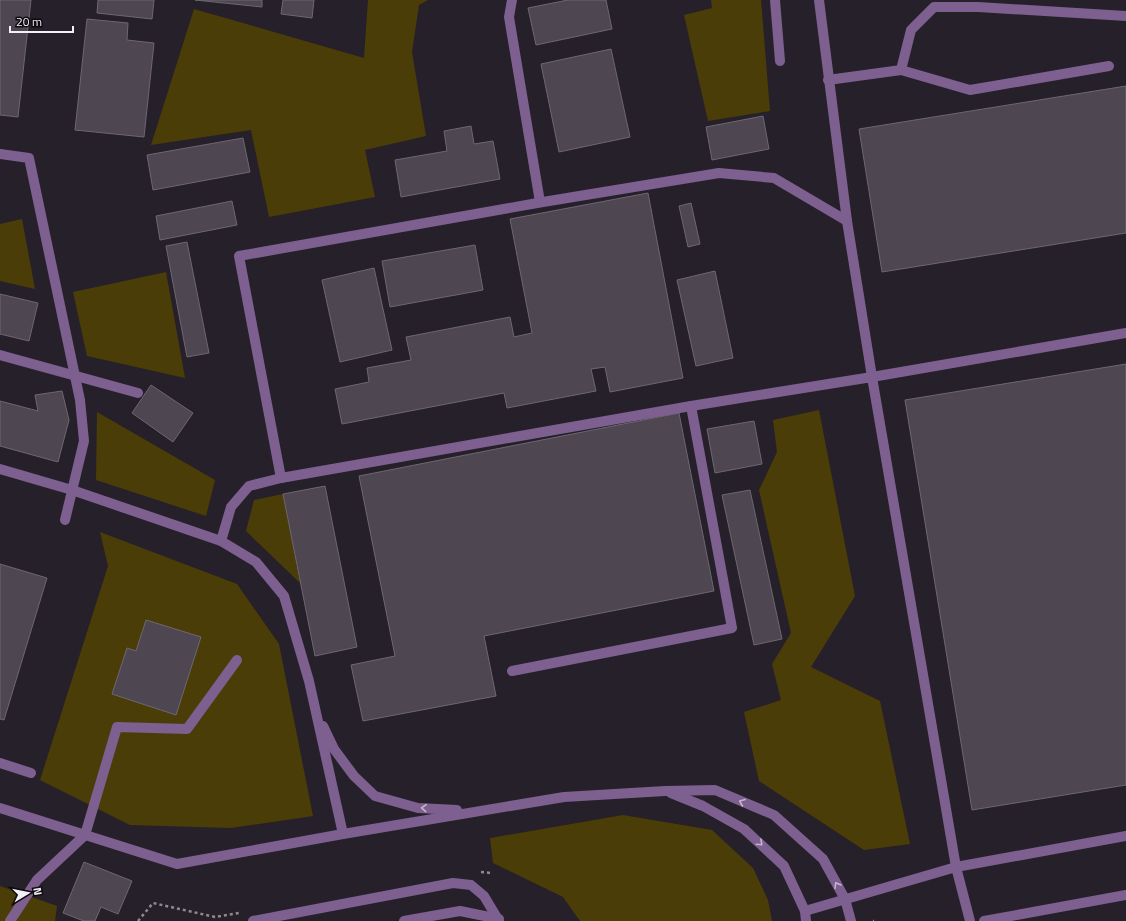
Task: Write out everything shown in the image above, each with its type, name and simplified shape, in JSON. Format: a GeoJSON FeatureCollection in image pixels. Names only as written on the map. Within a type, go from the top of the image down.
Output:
{"type":"FeatureCollection","features":[{"type":"Feature","properties":{"kind":"lane"},"geometry":{"type":"LineString","coordinates":[[512,0],[509,17],[540,202]]}},
{"type":"Feature","properties":{"kind":"lane"},"geometry":{"type":"LineString","coordinates":[[775,0],[780,62]]}},
{"type":"Feature","properties":{"kind":"lane"},"geometry":{"type":"LineString","coordinates":[[819,0],[847,221],[872,377],[956,867],[970,921]]}},
{"type":"Feature","properties":{"kind":"lane"},"geometry":{"type":"LineString","coordinates":[[901,70],[911,30],[934,7],[1126,16]]}},
{"type":"Feature","properties":{"kind":"lane"},"geometry":{"type":"LineString","coordinates":[[828,80],[901,70],[970,90],[1109,66]]}},
{"type":"Feature","properties":{"kind":"lane"},"geometry":{"type":"LineString","coordinates":[[0,154],[29,158],[80,400],[84,441],[65,520]]}},
{"type":"Feature","properties":{"kind":"lane"},"geometry":{"type":"LineString","coordinates":[[281,478],[239,256],[540,202],[719,173],[774,178],[847,221]]}},
{"type":"Feature","properties":{"kind":"lane"},"geometry":{"type":"LineString","coordinates":[[221,541],[231,507],[249,486],[281,478],[691,406],[1126,334]]}},
{"type":"Feature","properties":{"kind":"lane"},"geometry":{"type":"LineString","coordinates":[[0,354],[138,393]]}},
{"type":"Feature","properties":{"kind":"lane"},"geometry":{"type":"LineString","coordinates":[[512,671],[732,628],[691,406]]}},
{"type":"Feature","properties":{"kind":"lane"},"geometry":{"type":"LineString","coordinates":[[0,469],[72,490],[221,541],[256,562],[284,596],[309,681],[343,834]]}},
{"type":"Feature","properties":{"kind":"lane"},"geometry":{"type":"LineString","coordinates":[[10,921],[37,880],[85,835],[117,728],[188,729],[237,660]]}},
{"type":"Feature","properties":{"kind":"lane"},"geometry":{"type":"LineString","coordinates":[[315,707],[334,749],[354,776],[375,796],[418,808],[477,811]]}},
{"type":"Feature","properties":{"kind":"lane"},"geometry":{"type":"LineString","coordinates":[[0,763],[31,773]]}},
{"type":"Feature","properties":{"kind":"lane"},"geometry":{"type":"LineString","coordinates":[[0,808],[177,864],[343,834],[564,797],[665,791],[715,790],[774,815],[823,859],[845,899],[851,921]]}},
{"type":"Feature","properties":{"kind":"lane"},"geometry":{"type":"LineString","coordinates":[[665,791],[703,806],[744,829],[784,866],[805,916],[845,899],[956,867],[1126,836]]}},
{"type":"Feature","properties":{"kind":"lane"},"geometry":{"type":"LineString","coordinates":[[253,921],[453,883],[471,885],[480,892],[499,920]]}},
{"type":"Feature","properties":{"kind":"lane"},"geometry":{"type":"LineString","coordinates":[[984,921],[1126,895]]}},
{"type":"Feature","properties":{"kind":"lane"},"geometry":{"type":"LineString","coordinates":[[404,921],[460,911],[499,920]]}},
{"type":"Feature","properties":{"kind":"shaded area"},"geometry":{"type":"Polygon","coordinates":[[[368,0],[428,0],[419,5],[412,52],[426,136],[365,150],[375,197],[269,217],[251,130],[151,145],[194,9],[364,58],[368,0]]]}},
{"type":"Feature","properties":{"kind":"shaded area"},"geometry":{"type":"Polygon","coordinates":[[[711,0],[761,0],[770,111],[708,121],[684,15],[712,8],[711,0]]]}},
{"type":"Feature","properties":{"kind":"shaded area"},"geometry":{"type":"Polygon","coordinates":[[[22,219],[35,289],[0,281],[0,224],[22,219]]]}},
{"type":"Feature","properties":{"kind":"shaded area"},"geometry":{"type":"Polygon","coordinates":[[[166,272],[185,378],[87,356],[73,292],[166,272]]]}},
{"type":"Feature","properties":{"kind":"shaded area"},"geometry":{"type":"Polygon","coordinates":[[[819,410],[855,596],[811,667],[880,701],[910,844],[864,850],[759,781],[744,712],[781,700],[772,664],[791,633],[759,490],[777,452],[773,420],[819,410]]]}},
{"type":"Feature","properties":{"kind":"shaded area"},"geometry":{"type":"Polygon","coordinates":[[[97,412],[215,480],[206,516],[96,480],[97,412]]]}},
{"type":"Feature","properties":{"kind":"shaded area"},"geometry":{"type":"Polygon","coordinates":[[[283,494],[300,583],[246,531],[254,500],[283,494]]]}},
{"type":"Feature","properties":{"kind":"shaded area"},"geometry":{"type":"Polygon","coordinates":[[[100,532],[237,584],[279,644],[313,816],[231,828],[130,825],[40,780],[108,566],[100,532]]]}},
{"type":"Feature","properties":{"kind":"shaded area"},"geometry":{"type":"Polygon","coordinates":[[[623,815],[712,830],[753,868],[768,900],[772,921],[580,921],[563,897],[493,863],[490,838],[623,815]]]}},
{"type":"Feature","properties":{"kind":"shaded area"},"geometry":{"type":"Polygon","coordinates":[[[0,886],[57,906],[55,921],[0,921],[0,886]]]}},
{"type":"Feature","properties":{"kind":"building"},"geometry":{"type":"Polygon","coordinates":[[[0,0],[31,0],[18,117],[0,115],[0,0]]]}},
{"type":"Feature","properties":{"kind":"building"},"geometry":{"type":"Polygon","coordinates":[[[98,0],[154,0],[152,19],[97,13],[98,0]]]}},
{"type":"Feature","properties":{"kind":"building"},"geometry":{"type":"Polygon","coordinates":[[[195,0],[262,0],[262,7],[195,0]]]}},
{"type":"Feature","properties":{"kind":"building"},"geometry":{"type":"Polygon","coordinates":[[[283,0],[314,0],[312,18],[281,14],[283,0]]]}},
{"type":"Feature","properties":{"kind":"building"},"geometry":{"type":"Polygon","coordinates":[[[568,0],[606,0],[612,29],[536,45],[528,8],[568,0]]]}},
{"type":"Feature","properties":{"kind":"building"},"geometry":{"type":"Polygon","coordinates":[[[87,19],[128,23],[127,40],[154,43],[144,137],[75,130],[87,19]]]}},
{"type":"Feature","properties":{"kind":"building"},"geometry":{"type":"Polygon","coordinates":[[[611,49],[630,137],[559,152],[541,64],[611,49]]]}},
{"type":"Feature","properties":{"kind":"building"},"geometry":{"type":"Polygon","coordinates":[[[1126,86],[1126,233],[882,272],[859,129],[1126,86]]]}},
{"type":"Feature","properties":{"kind":"building"},"geometry":{"type":"Polygon","coordinates":[[[763,116],[769,149],[712,160],[706,127],[763,116]]]}},
{"type":"Feature","properties":{"kind":"building"},"geometry":{"type":"Polygon","coordinates":[[[471,126],[474,144],[493,141],[500,179],[401,197],[395,160],[447,151],[444,131],[471,126]]]}},
{"type":"Feature","properties":{"kind":"building"},"geometry":{"type":"Polygon","coordinates":[[[243,138],[250,172],[153,190],[147,155],[243,138]]]}},
{"type":"Feature","properties":{"kind":"building"},"geometry":{"type":"Polygon","coordinates":[[[648,193],[683,378],[610,392],[605,367],[591,369],[596,391],[507,408],[504,393],[342,424],[335,389],[369,382],[367,368],[411,360],[406,337],[510,317],[514,337],[532,333],[510,219],[648,193]]]}},
{"type":"Feature","properties":{"kind":"building"},"geometry":{"type":"Polygon","coordinates":[[[232,201],[237,225],[160,240],[156,216],[232,201]]]}},
{"type":"Feature","properties":{"kind":"building"},"geometry":{"type":"Polygon","coordinates":[[[691,203],[700,244],[688,247],[679,206],[691,203]]]}},
{"type":"Feature","properties":{"kind":"building"},"geometry":{"type":"Polygon","coordinates":[[[187,242],[209,353],[187,357],[166,246],[187,242]]]}},
{"type":"Feature","properties":{"kind":"building"},"geometry":{"type":"Polygon","coordinates":[[[475,245],[483,290],[390,307],[382,261],[475,245]]]}},
{"type":"Feature","properties":{"kind":"building"},"geometry":{"type":"Polygon","coordinates":[[[374,268],[392,350],[340,362],[322,280],[374,268]]]}},
{"type":"Feature","properties":{"kind":"building"},"geometry":{"type":"Polygon","coordinates":[[[715,271],[733,358],[696,366],[677,280],[715,271]]]}},
{"type":"Feature","properties":{"kind":"building"},"geometry":{"type":"Polygon","coordinates":[[[0,294],[38,303],[29,341],[0,334],[0,294]]]}},
{"type":"Feature","properties":{"kind":"building"},"geometry":{"type":"Polygon","coordinates":[[[1126,364],[1126,785],[972,810],[905,400],[1126,364]]]}},
{"type":"Feature","properties":{"kind":"building"},"geometry":{"type":"Polygon","coordinates":[[[151,385],[193,413],[173,442],[132,413],[151,385]]]}},
{"type":"Feature","properties":{"kind":"building"},"geometry":{"type":"Polygon","coordinates":[[[62,391],[69,420],[58,462],[0,446],[0,401],[38,411],[35,395],[62,391]]]}},
{"type":"Feature","properties":{"kind":"building"},"geometry":{"type":"Polygon","coordinates":[[[679,413],[714,591],[484,636],[496,696],[363,721],[351,665],[395,656],[359,476],[679,413]]]}},
{"type":"Feature","properties":{"kind":"building"},"geometry":{"type":"Polygon","coordinates":[[[754,421],[762,464],[715,473],[707,429],[754,421]]]}},
{"type":"Feature","properties":{"kind":"building"},"geometry":{"type":"Polygon","coordinates":[[[325,486],[357,647],[315,656],[283,494],[325,486]]]}},
{"type":"Feature","properties":{"kind":"building"},"geometry":{"type":"Polygon","coordinates":[[[750,490],[782,639],[754,645],[722,495],[750,490]]]}},
{"type":"Feature","properties":{"kind":"building"},"geometry":{"type":"Polygon","coordinates":[[[0,564],[47,578],[4,720],[0,719],[0,564]]]}},
{"type":"Feature","properties":{"kind":"building"},"geometry":{"type":"Polygon","coordinates":[[[146,620],[201,637],[176,715],[112,694],[127,648],[136,651],[146,620]]]}},
{"type":"Feature","properties":{"kind":"building"},"geometry":{"type":"Polygon","coordinates":[[[84,862],[132,881],[118,914],[101,907],[95,921],[84,921],[63,913],[84,862]]]}}]}
